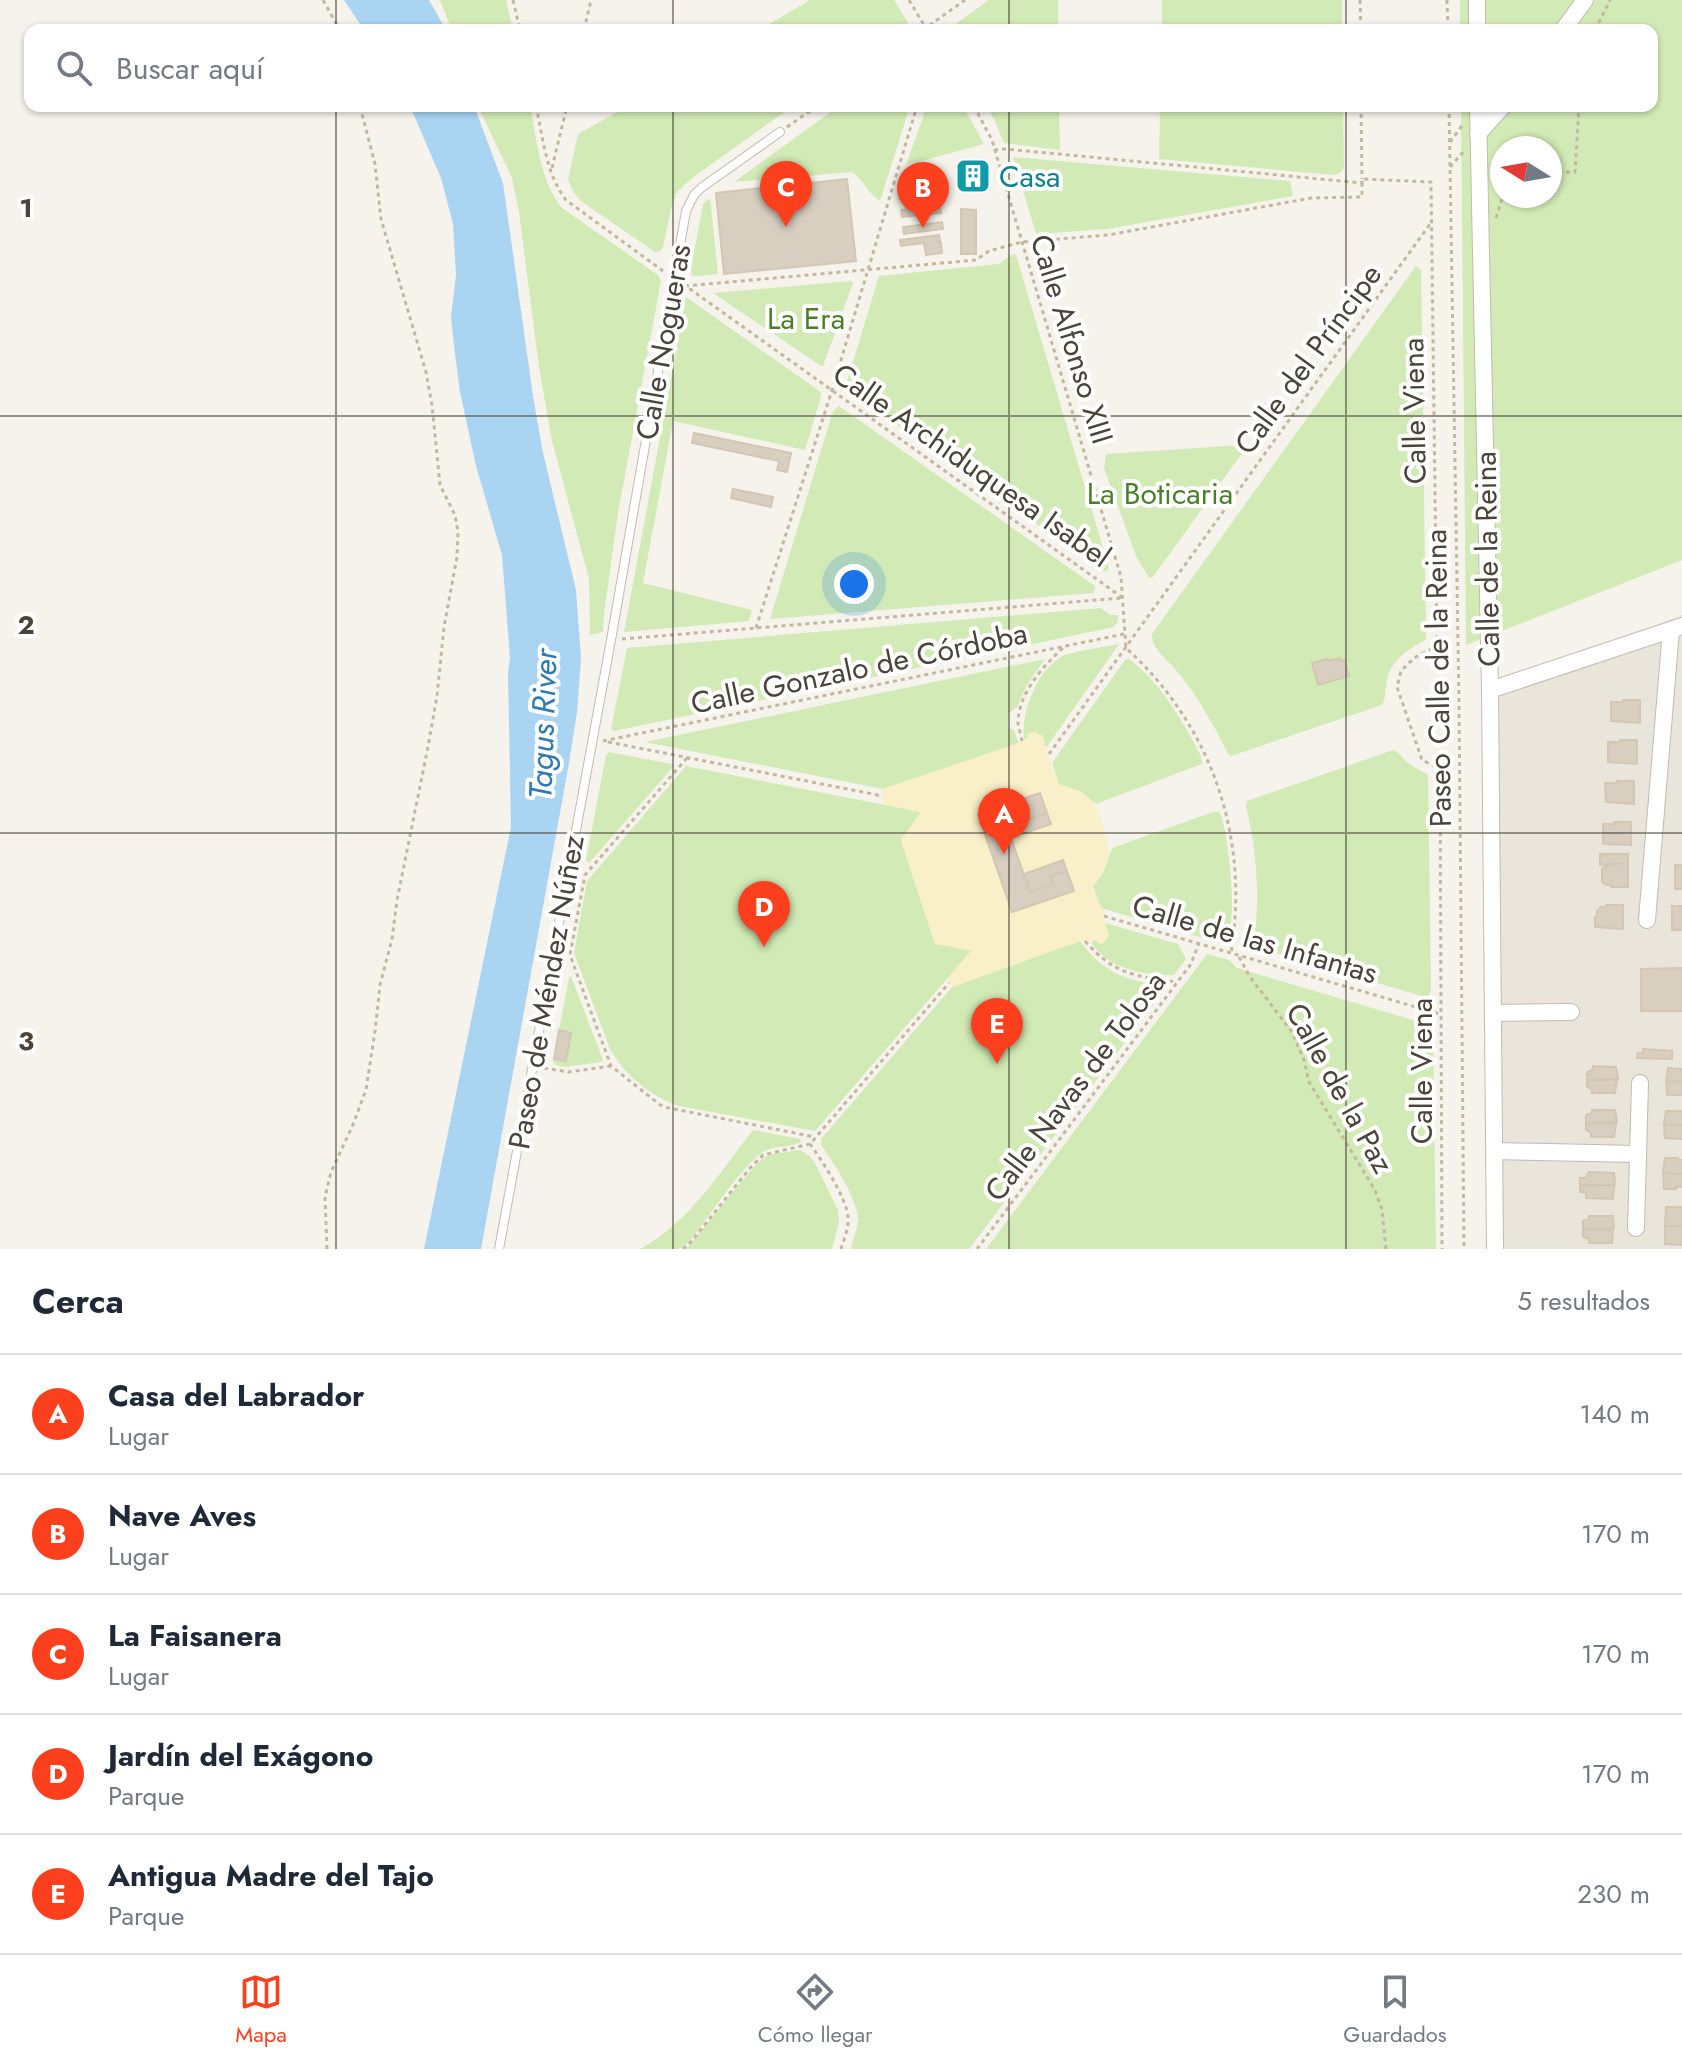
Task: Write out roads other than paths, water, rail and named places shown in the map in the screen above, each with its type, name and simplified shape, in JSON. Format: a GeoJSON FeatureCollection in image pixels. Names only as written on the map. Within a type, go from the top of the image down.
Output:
{"type":"FeatureCollection","features":[{"type":"Feature","properties":{"kind":"street"},"geometry":{"type":"LineString","coordinates":[[1477,0],[1477,24]]}},
{"type":"Feature","properties":{"kind":"street"},"geometry":{"type":"LineString","coordinates":[[1567,24],[1585,0]]}},
{"type":"Feature","properties":{"kind":"street","name":"Calle de la Reina"},"geometry":{"type":"LineString","coordinates":[[1478,112],[1490,690],[1495,1249]]}},
{"type":"Feature","properties":{"kind":"street"},"geometry":{"type":"LineString","coordinates":[[1478,134],[1498,112]]}},
{"type":"Feature","properties":{"kind":"street"},"geometry":{"type":"LineString","coordinates":[[1490,690],[1677,628],[1647,920]]}},
{"type":"Feature","properties":{"kind":"street"},"geometry":{"type":"LineString","coordinates":[[1494,1013],[1571,1012]]}},
{"type":"Feature","properties":{"kind":"street"},"geometry":{"type":"LineString","coordinates":[[1636,1228],[1640,1083]]}},
{"type":"Feature","properties":{"kind":"street"},"geometry":{"type":"LineString","coordinates":[[1494,1151],[1638,1154]]}},
{"type":"Feature","properties":{"kind":"lane","name":"Calle Nogueras"},"geometry":{"type":"LineString","coordinates":[[611,640],[686,211],[701,188],[780,132]]}},
{"type":"Feature","properties":{"kind":"lane","name":"Paseo de Méndez Núñez"},"geometry":{"type":"LineString","coordinates":[[499,1249],[611,640]]}},
{"type":"Feature","properties":{"kind":"water"},"geometry":{"type":"Polygon","coordinates":[[[344,0],[429,0],[443,24],[360,24],[344,0]]]}},
{"type":"Feature","properties":{"kind":"water","name":"Tagus River"},"geometry":{"type":"Polygon","coordinates":[[[413,112],[476,112],[503,183],[543,453],[576,590],[581,659],[569,763],[481,1249],[424,1249],[511,827],[510,658],[502,555],[476,466],[460,392],[451,317],[456,275],[453,224],[441,178],[413,112]]]}},
{"type":"Feature","properties":{"kind":"place","name":"Casa"},"geometry":{"type":"Point","coordinates":[973,176]}},
{"type":"Feature","properties":{"kind":"place","name":"La Faisanera"},"geometry":{"type":"Point","coordinates":[786,227]}},
{"type":"Feature","properties":{"kind":"place","name":"Nave Aves"},"geometry":{"type":"Point","coordinates":[923,228]}},
{"type":"Feature","properties":{"kind":"place","name":"Casa del Labrador"},"geometry":{"type":"Point","coordinates":[1004,854]}},
{"type":"Feature","properties":{"kind":"place","name":"Jardín del Exágono"},"geometry":{"type":"Point","coordinates":[764,947]}},
{"type":"Feature","properties":{"kind":"place","name":"Antigua Madre del Tajo"},"geometry":{"type":"Point","coordinates":[997,1064]}},
{"type":"Feature","properties":{"kind":"park label","name":"La Era"},"geometry":{"type":"Point","coordinates":[806,318]}},
{"type":"Feature","properties":{"kind":"park label","name":"La Boticaria"},"geometry":{"type":"Point","coordinates":[1160,493]}}]}
